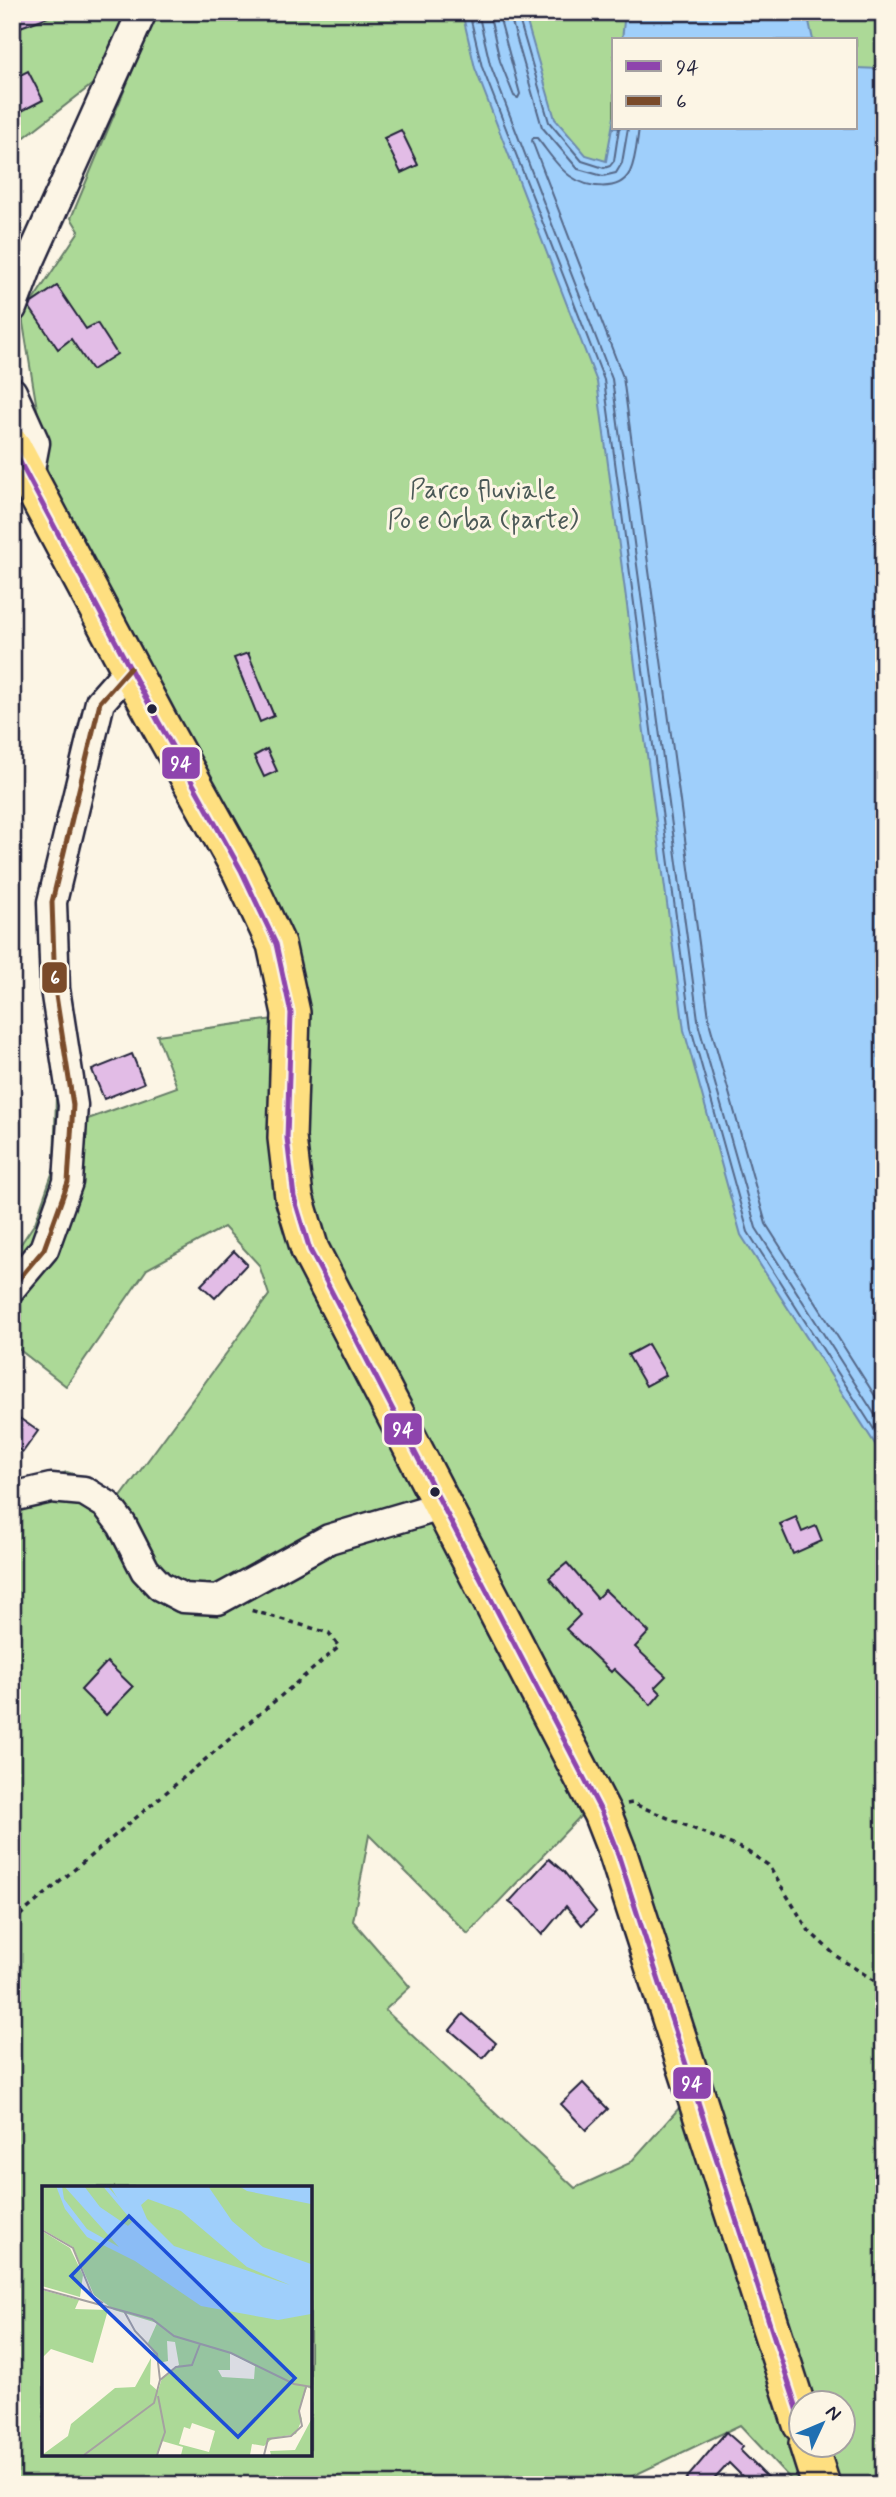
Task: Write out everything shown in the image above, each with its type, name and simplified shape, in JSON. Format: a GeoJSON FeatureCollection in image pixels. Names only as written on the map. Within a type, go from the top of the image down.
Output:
{"type":"FeatureCollection","features":[{"type":"Feature","properties":{"kind":"main road"},"geometry":{"type":"LineString","coordinates":[[21,461],[241,870],[276,944],[291,1013],[287,1138],[294,1197],[310,1250],[602,1813],[618,1854],[790,2388]]}},
{"type":"Feature","properties":{"kind":"main road"},"geometry":{"type":"LineString","coordinates":[[812,2458],[821,2485]]}},
{"type":"Feature","properties":{"kind":"street"},"geometry":{"type":"LineString","coordinates":[[12,307],[29,263],[142,12]]}},
{"type":"Feature","properties":{"kind":"street"},"geometry":{"type":"LineString","coordinates":[[12,392],[35,443],[21,461]]}},
{"type":"Feature","properties":{"kind":"street"},"geometry":{"type":"LineString","coordinates":[[12,1287],[44,1249],[68,1182],[73,1105],[55,989],[52,902],[100,702],[130,668]]}},
{"type":"Feature","properties":{"kind":"street"},"geometry":{"type":"LineString","coordinates":[[12,1497],[51,1488],[84,1491],[107,1505],[122,1525],[145,1570],[160,1586],[183,1598],[218,1600],[330,1539],[444,1505]]}},
{"type":"Feature","properties":{"kind":"path"},"geometry":{"type":"LineString","coordinates":[[12,1922],[339,1647],[329,1633],[218,1600]]}},
{"type":"Feature","properties":{"kind":"path"},"geometry":{"type":"LineString","coordinates":[[602,1813],[632,1803],[745,1850],[768,1865],[808,1931],[836,1956],[884,1987]]}},
{"type":"Feature","properties":{"kind":"green space"},"geometry":{"type":"Polygon","coordinates":[[[12,12],[127,12],[94,83],[12,147],[12,12]]]}},
{"type":"Feature","properties":{"kind":"green space","name":"Parco fluviale Po e Orba (parte)"},"geometry":{"type":"Polygon","coordinates":[[[157,12],[884,12],[884,2485],[819,2485],[808,2458],[858,2458],[858,2388],[788,2388],[788,2399],[735,2238],[788,2402],[788,2458],[806,2458],[815,2485],[796,2485],[740,2425],[620,2482],[621,2485],[12,2485],[12,1488],[67,1472],[95,1481],[118,1501],[269,1295],[259,1265],[224,1227],[147,1269],[66,1386],[12,1344],[12,1257],[35,1223],[54,1168],[56,1095],[85,1120],[177,1087],[157,1035],[274,1019],[287,1025],[268,932],[66,586],[22,317],[79,231],[71,218],[157,12]],[[592,1804],[468,1934],[369,1835],[353,1921],[410,1987],[385,2010],[575,2188],[630,2163],[689,2097],[592,1804]]]}},
{"type":"Feature","properties":{"kind":"water"},"geometry":{"type":"Polygon","coordinates":[[[462,12],[524,12],[555,119],[586,155],[606,161],[612,128],[858,130],[858,68],[881,69],[884,62],[884,1458],[741,1235],[684,1030],[597,382],[475,68],[462,12]]]}},
{"type":"Feature","properties":{"kind":"water"},"geometry":{"type":"Polygon","coordinates":[[[625,12],[807,12],[813,38],[622,38],[625,12]]]}},
{"type":"Feature","properties":{"kind":"building"},"geometry":{"type":"Polygon","coordinates":[[[12,12],[56,12],[56,14],[12,30],[12,12]]]}},
{"type":"Feature","properties":{"kind":"building"},"geometry":{"type":"Polygon","coordinates":[[[28,71],[43,100],[12,116],[12,79],[28,71]]]}},
{"type":"Feature","properties":{"kind":"building"},"geometry":{"type":"Polygon","coordinates":[[[401,130],[418,165],[401,173],[384,138],[401,130]]]}},
{"type":"Feature","properties":{"kind":"building"},"geometry":{"type":"Polygon","coordinates":[[[57,286],[86,329],[97,323],[117,354],[92,370],[71,339],[58,349],[30,308],[32,303],[57,286]]]}},
{"type":"Feature","properties":{"kind":"building"},"geometry":{"type":"Polygon","coordinates":[[[248,653],[274,716],[260,722],[234,658],[248,653]]]}},
{"type":"Feature","properties":{"kind":"building"},"geometry":{"type":"Polygon","coordinates":[[[267,749],[277,771],[264,777],[254,756],[267,749]]]}},
{"type":"Feature","properties":{"kind":"building"},"geometry":{"type":"Polygon","coordinates":[[[132,1054],[144,1083],[104,1099],[92,1070],[132,1054]]]}},
{"type":"Feature","properties":{"kind":"building"},"geometry":{"type":"Polygon","coordinates":[[[234,1251],[247,1264],[215,1298],[201,1285],[234,1251]]]}},
{"type":"Feature","properties":{"kind":"building"},"geometry":{"type":"Polygon","coordinates":[[[648,1344],[666,1375],[646,1386],[628,1355],[648,1344]]]}},
{"type":"Feature","properties":{"kind":"building"},"geometry":{"type":"Polygon","coordinates":[[[12,1413],[38,1431],[23,1452],[12,1445],[12,1413]]]}},
{"type":"Feature","properties":{"kind":"building"},"geometry":{"type":"Polygon","coordinates":[[[796,1517],[802,1532],[816,1526],[822,1541],[793,1554],[780,1524],[796,1517]]]}},
{"type":"Feature","properties":{"kind":"building"},"geometry":{"type":"Polygon","coordinates":[[[567,1563],[597,1598],[605,1590],[649,1632],[635,1647],[666,1676],[655,1687],[661,1693],[651,1705],[614,1669],[611,1672],[566,1629],[580,1615],[549,1578],[567,1563]]]}},
{"type":"Feature","properties":{"kind":"building"},"geometry":{"type":"Polygon","coordinates":[[[107,1662],[133,1687],[106,1715],[81,1690],[107,1662]]]}},
{"type":"Feature","properties":{"kind":"building"},"geometry":{"type":"Polygon","coordinates":[[[549,1859],[564,1872],[596,1912],[582,1925],[566,1906],[542,1935],[521,1911],[509,1902],[549,1859]]]}},
{"type":"Feature","properties":{"kind":"building"},"geometry":{"type":"Polygon","coordinates":[[[463,2014],[496,2043],[483,2058],[450,2030],[463,2014]]]}},
{"type":"Feature","properties":{"kind":"building"},"geometry":{"type":"Polygon","coordinates":[[[583,2083],[608,2109],[586,2130],[561,2104],[583,2083]]]}},
{"type":"Feature","properties":{"kind":"building"},"geometry":{"type":"Polygon","coordinates":[[[726,2432],[743,2447],[740,2450],[775,2485],[751,2485],[729,2463],[709,2485],[681,2485],[726,2432]]]}},
{"type":"Feature","properties":{"kind":"transit line","name":"94"},"geometry":{"type":"LineString","coordinates":[[12,447],[241,870],[276,944],[291,1013],[287,1138],[294,1197],[310,1250],[602,1813],[618,1854],[790,2388]]}},
{"type":"Feature","properties":{"kind":"transit line","name":"6"},"geometry":{"type":"LineString","coordinates":[[12,1287],[44,1249],[68,1182],[73,1105],[55,989],[52,902],[100,702],[130,668]]}}]}
